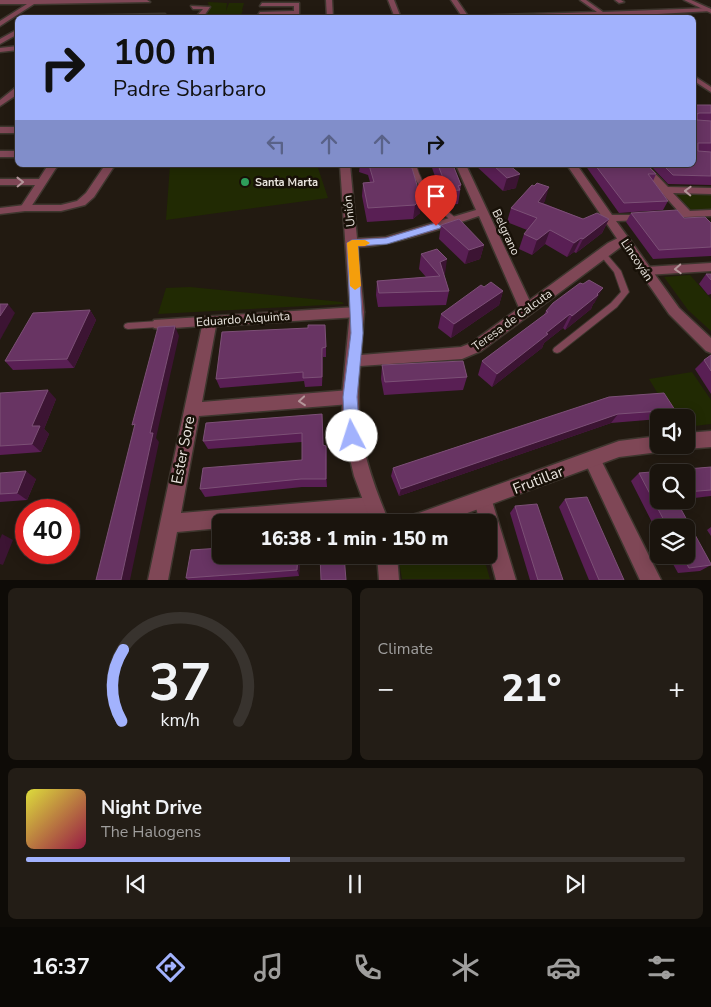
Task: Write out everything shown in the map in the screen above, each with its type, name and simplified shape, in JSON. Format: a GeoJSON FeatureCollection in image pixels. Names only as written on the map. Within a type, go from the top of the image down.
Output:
{"type":"FeatureCollection","features":[{"type":"Feature","properties":{"kind":"street"},"geometry":{"type":"LineString","coordinates":[[329,0],[330,15]]}},
{"type":"Feature","properties":{"kind":"street"},"geometry":{"type":"LineString","coordinates":[[391,0],[397,15]]}},
{"type":"Feature","properties":{"kind":"street"},"geometry":{"type":"LineString","coordinates":[[454,0],[465,15]]}},
{"type":"Feature","properties":{"kind":"street"},"geometry":{"type":"LineString","coordinates":[[584,0],[604,15]]}},
{"type":"Feature","properties":{"kind":"street"},"geometry":{"type":"LineString","coordinates":[[687,0],[710,11]]}},
{"type":"Feature","properties":{"kind":"street"},"geometry":{"type":"LineString","coordinates":[[96,15],[112,1]]}},
{"type":"Feature","properties":{"kind":"street"},"geometry":{"type":"LineString","coordinates":[[0,2],[147,2]]}},
{"type":"Feature","properties":{"kind":"street"},"geometry":{"type":"LineString","coordinates":[[1,22],[34,2]]}},
{"type":"Feature","properties":{"kind":"street"},"geometry":{"type":"LineString","coordinates":[[260,15],[264,2],[296,4],[296,15]]}},
{"type":"Feature","properties":{"kind":"street"},"geometry":{"type":"LineString","coordinates":[[193,7],[207,7],[202,15]]}},
{"type":"Feature","properties":{"kind":"street"},"geometry":{"type":"LineString","coordinates":[[68,14],[101,11]]}},
{"type":"Feature","properties":{"kind":"street"},"geometry":{"type":"LineString","coordinates":[[548,15],[710,11]]}},
{"type":"Feature","properties":{"kind":"street"},"geometry":{"type":"LineString","coordinates":[[0,42],[15,33]]}},
{"type":"Feature","properties":{"kind":"street"},"geometry":{"type":"LineString","coordinates":[[0,50],[15,48]]}},
{"type":"Feature","properties":{"kind":"street"},"geometry":{"type":"LineString","coordinates":[[696,79],[711,90]]}},
{"type":"Feature","properties":{"kind":"street"},"geometry":{"type":"LineString","coordinates":[[0,92],[15,91]]}},
{"type":"Feature","properties":{"kind":"street"},"geometry":{"type":"LineString","coordinates":[[0,104],[15,92]]}},
{"type":"Feature","properties":{"kind":"street"},"geometry":{"type":"LineString","coordinates":[[0,130],[15,130]]}},
{"type":"Feature","properties":{"kind":"street"},"geometry":{"type":"LineString","coordinates":[[0,154],[15,154]]}},
{"type":"Feature","properties":{"kind":"street"},"geometry":{"type":"LineString","coordinates":[[25,208],[52,167]]}},
{"type":"Feature","properties":{"kind":"street"},"geometry":{"type":"LineString","coordinates":[[0,211],[25,208],[61,208],[81,203],[90,195],[109,167]]}},
{"type":"Feature","properties":{"kind":"street","name":"Unión"},"geometry":{"type":"LineString","coordinates":[[345,167],[357,312],[350,397],[350,422],[354,449],[376,514]]}},
{"type":"Feature","properties":{"kind":"street","name":"Belgrano"},"geometry":{"type":"LineString","coordinates":[[462,167],[526,310]]}},
{"type":"Feature","properties":{"kind":"street","name":"Lincoyán"},"geometry":{"type":"LineString","coordinates":[[573,167],[674,311],[710,344]]}},
{"type":"Feature","properties":{"kind":"street"},"geometry":{"type":"LineString","coordinates":[[644,167],[686,214]]}},
{"type":"Feature","properties":{"kind":"street"},"geometry":{"type":"LineString","coordinates":[[0,182],[41,182]]}},
{"type":"Feature","properties":{"kind":"street"},"geometry":{"type":"LineString","coordinates":[[665,190],[711,192]]}},
{"type":"Feature","properties":{"kind":"street"},"geometry":{"type":"LineString","coordinates":[[352,243],[387,241],[482,212]]}},
{"type":"Feature","properties":{"kind":"street"},"geometry":{"type":"LineString","coordinates":[[610,218],[711,213]]}},
{"type":"Feature","properties":{"kind":"street","name":"Teresa de Calcuta"},"geometry":{"type":"LineString","coordinates":[[354,361],[462,353],[476,347],[602,253],[624,240]]}},
{"type":"Feature","properties":{"kind":"street"},"geometry":{"type":"LineString","coordinates":[[646,271],[711,267]]}},
{"type":"Feature","properties":{"kind":"street","name":"Eduardo Alquinta"},"geometry":{"type":"LineString","coordinates":[[158,324],[357,312]]}},
{"type":"Feature","properties":{"kind":"street","name":"Ester Sore"},"geometry":{"type":"LineString","coordinates":[[158,580],[210,322]]}},
{"type":"Feature","properties":{"kind":"street"},"geometry":{"type":"LineString","coordinates":[[191,410],[350,397]]}},
{"type":"Feature","properties":{"kind":"street"},"geometry":{"type":"LineString","coordinates":[[695,440],[711,439]]}},
{"type":"Feature","properties":{"kind":"street","name":"Frutillar"},"geometry":{"type":"LineString","coordinates":[[443,514],[619,449],[650,445]]}},
{"type":"Feature","properties":{"kind":"street"},"geometry":{"type":"LineString","coordinates":[[592,460],[652,580]]}},
{"type":"Feature","properties":{"kind":"street"},"geometry":{"type":"LineString","coordinates":[[482,501],[506,580]]}},
{"type":"Feature","properties":{"kind":"street"},"geometry":{"type":"LineString","coordinates":[[169,523],[212,521]]}},
{"type":"Feature","properties":{"kind":"street"},"geometry":{"type":"LineString","coordinates":[[388,564],[389,580]]}},
{"type":"Feature","properties":{"kind":"lane"},"geometry":{"type":"LineString","coordinates":[[414,167],[430,199],[455,220]]}},
{"type":"Feature","properties":{"kind":"lane"},"geometry":{"type":"LineString","coordinates":[[557,350],[614,305],[624,292],[617,271],[602,253]]}},
{"type":"Feature","properties":{"kind":"lane","name":"Eduardo Alquinta"},"geometry":{"type":"LineString","coordinates":[[128,326],[158,324]]}},
{"type":"Feature","properties":{"kind":"green space"},"geometry":{"type":"Polygon","coordinates":[[[208,2],[227,3],[226,11],[229,3],[244,3],[241,15],[203,15],[209,7],[208,2]]]}},
{"type":"Feature","properties":{"kind":"green space","name":"Santa Marta"},"geometry":{"type":"Polygon","coordinates":[[[170,167],[318,167],[328,198],[166,220],[170,167]]]}},
{"type":"Feature","properties":{"kind":"green space"},"geometry":{"type":"Polygon","coordinates":[[[676,194],[711,195],[711,210],[692,211],[676,194]]]}},
{"type":"Feature","properties":{"kind":"green space"},"geometry":{"type":"Polygon","coordinates":[[[690,275],[711,299],[711,331],[688,310],[664,277],[690,275]]]}},
{"type":"Feature","properties":{"kind":"green space"},"geometry":{"type":"Polygon","coordinates":[[[190,287],[342,302],[344,304],[158,314],[166,288],[190,287]]]}},
{"type":"Feature","properties":{"kind":"green space"},"geometry":{"type":"Polygon","coordinates":[[[692,372],[711,400],[711,424],[695,426],[695,409],[667,409],[649,379],[692,372]]]}},
{"type":"Feature","properties":{"kind":"green space"},"geometry":{"type":"Polygon","coordinates":[[[400,564],[486,564],[490,579],[402,579],[400,564]]]}},
{"type":"Feature","properties":{"kind":"building"},"geometry":{"type":"Polygon","coordinates":[[[696,105],[711,105],[711,113],[697,114],[697,120],[711,121],[711,143],[698,143],[698,151],[711,152],[711,176],[673,175],[665,167],[696,167],[696,105]]]}},
{"type":"Feature","properties":{"kind":"building"},"geometry":{"type":"Polygon","coordinates":[[[370,167],[409,167],[412,168],[421,199],[415,205],[368,208],[363,183],[374,182],[370,167]]]}},
{"type":"Feature","properties":{"kind":"building"},"geometry":{"type":"Polygon","coordinates":[[[439,167],[454,167],[461,185],[458,186],[460,190],[448,191],[439,167]]]}},
{"type":"Feature","properties":{"kind":"building"},"geometry":{"type":"Polygon","coordinates":[[[495,167],[511,167],[520,174],[507,178],[495,167]]]}},
{"type":"Feature","properties":{"kind":"building"},"geometry":{"type":"Polygon","coordinates":[[[597,167],[649,167],[656,174],[648,174],[668,201],[624,203],[597,167]]]}},
{"type":"Feature","properties":{"kind":"building"},"geometry":{"type":"Polygon","coordinates":[[[537,183],[549,187],[538,202],[583,219],[597,213],[609,219],[583,239],[581,238],[574,243],[550,230],[537,240],[524,234],[537,218],[511,208],[532,185],[534,186],[537,183]]]}},
{"type":"Feature","properties":{"kind":"building"},"geometry":{"type":"Polygon","coordinates":[[[677,210],[684,218],[705,217],[711,223],[711,247],[659,250],[631,213],[677,210]]]}},
{"type":"Feature","properties":{"kind":"building"},"geometry":{"type":"Polygon","coordinates":[[[459,219],[484,245],[469,250],[441,225],[459,219]]]}},
{"type":"Feature","properties":{"kind":"building"},"geometry":{"type":"Polygon","coordinates":[[[437,249],[447,259],[440,262],[449,291],[379,293],[377,281],[440,276],[421,254],[437,249]]]}},
{"type":"Feature","properties":{"kind":"building"},"geometry":{"type":"Polygon","coordinates":[[[589,280],[603,288],[598,295],[572,316],[570,314],[497,374],[482,361],[548,312],[546,311],[553,303],[580,283],[583,284],[589,280]]]}},
{"type":"Feature","properties":{"kind":"building"},"geometry":{"type":"Polygon","coordinates":[[[491,282],[503,291],[454,324],[441,314],[481,285],[484,287],[491,282]]]}},
{"type":"Feature","properties":{"kind":"building"},"geometry":{"type":"Polygon","coordinates":[[[0,304],[8,304],[0,316],[0,304]]]}},
{"type":"Feature","properties":{"kind":"building"},"geometry":{"type":"Polygon","coordinates":[[[90,310],[67,359],[5,361],[33,313],[90,310]]]}},
{"type":"Feature","properties":{"kind":"building"},"geometry":{"type":"Polygon","coordinates":[[[308,325],[325,325],[326,347],[322,348],[322,377],[303,378],[303,372],[216,379],[222,332],[308,328],[308,325]]]}},
{"type":"Feature","properties":{"kind":"building"},"geometry":{"type":"Polygon","coordinates":[[[175,326],[150,433],[153,433],[121,580],[96,580],[135,424],[132,425],[158,327],[175,326]]]}},
{"type":"Feature","properties":{"kind":"building"},"geometry":{"type":"Polygon","coordinates":[[[711,355],[711,371],[704,360],[711,355]]]}},
{"type":"Feature","properties":{"kind":"building"},"geometry":{"type":"Polygon","coordinates":[[[463,361],[467,377],[385,382],[382,365],[463,361]]]}},
{"type":"Feature","properties":{"kind":"building"},"geometry":{"type":"Polygon","coordinates":[[[48,390],[32,426],[40,426],[32,444],[0,446],[0,393],[48,390]]]}},
{"type":"Feature","properties":{"kind":"building"},"geometry":{"type":"Polygon","coordinates":[[[664,393],[674,409],[650,409],[650,412],[618,414],[401,489],[393,468],[609,397],[664,393]]]}},
{"type":"Feature","properties":{"kind":"building"},"geometry":{"type":"Polygon","coordinates":[[[322,414],[323,445],[326,446],[326,479],[301,479],[200,489],[203,468],[302,460],[302,433],[203,441],[206,423],[322,414]]]}},
{"type":"Feature","properties":{"kind":"building"},"geometry":{"type":"Polygon","coordinates":[[[711,467],[711,490],[695,491],[695,468],[711,467]]]}},
{"type":"Feature","properties":{"kind":"building"},"geometry":{"type":"Polygon","coordinates":[[[26,471],[17,493],[0,494],[0,473],[26,471]]]}},
{"type":"Feature","properties":{"kind":"building"},"geometry":{"type":"Polygon","coordinates":[[[650,472],[650,494],[639,473],[650,472]]]}},
{"type":"Feature","properties":{"kind":"building"},"geometry":{"type":"Polygon","coordinates":[[[587,497],[624,580],[599,580],[565,499],[587,497]]]}},
{"type":"Feature","properties":{"kind":"building"},"geometry":{"type":"Polygon","coordinates":[[[537,504],[563,580],[538,580],[515,506],[537,504]]]}},
{"type":"Feature","properties":{"kind":"building"},"geometry":{"type":"Polygon","coordinates":[[[658,509],[681,509],[686,519],[663,519],[658,509]]]}},
{"type":"Feature","properties":{"kind":"building"},"geometry":{"type":"Polygon","coordinates":[[[695,535],[711,565],[689,568],[687,564],[695,564],[695,535]]]}},
{"type":"Feature","properties":{"kind":"building"},"geometry":{"type":"Polygon","coordinates":[[[212,549],[212,564],[297,564],[297,570],[186,578],[191,550],[212,549]]]}},
{"type":"Feature","properties":{"kind":"building"},"geometry":{"type":"Polygon","coordinates":[[[320,564],[345,564],[346,580],[321,580],[320,564]]]}},
{"type":"Feature","properties":{"kind":"slow traffic"},"geometry":{"type":"LineString","coordinates":[[355,286],[352,243],[365,243]]}},
{"type":"Feature","properties":{"kind":"place","name":"Santa Marta"},"geometry":{"type":"Point","coordinates":[245,182]}},
{"type":"Feature","properties":{"kind":"route"},"geometry":{"type":"LineString","coordinates":[[352,436],[350,397],[357,333],[352,243],[387,241],[436,226]]}}]}
